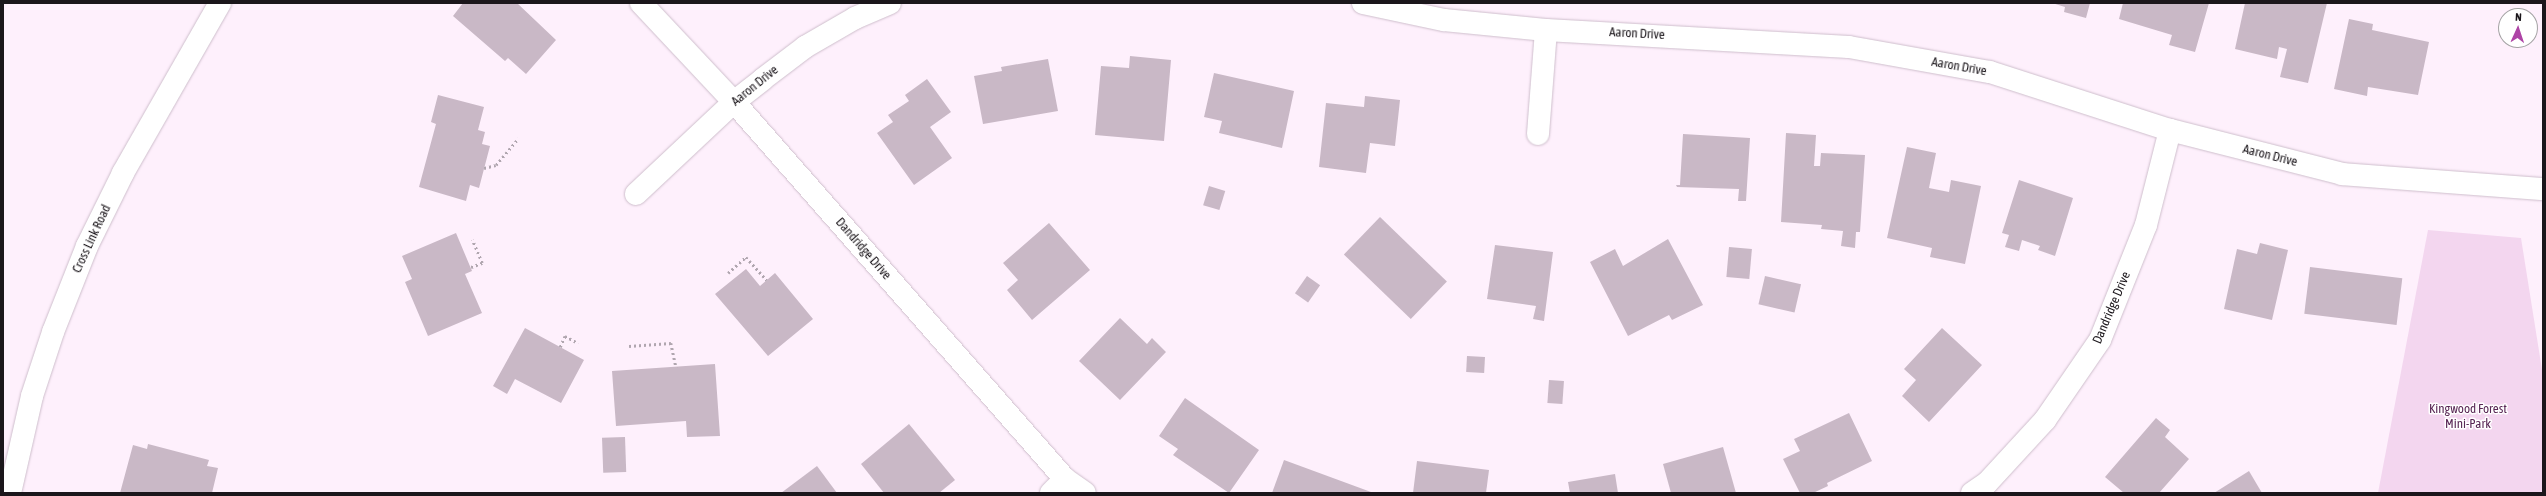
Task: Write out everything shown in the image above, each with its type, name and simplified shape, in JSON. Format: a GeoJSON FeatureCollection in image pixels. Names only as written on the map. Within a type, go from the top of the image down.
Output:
{"type":"FeatureCollection","features":[{"type":"Feature","properties":{"kind":"street","name":"Cross Link Road"},"geometry":{"type":"LineString","coordinates":[[10,493],[32,396],[53,332],[87,246],[123,173],[220,3]]}},
{"type":"Feature","properties":{"kind":"street","name":"Dandridge Drive"},"geometry":{"type":"LineString","coordinates":[[641,3],[734,102],[1058,486],[1085,493]]}},
{"type":"Feature","properties":{"kind":"street","name":"Aaron Drive"},"geometry":{"type":"LineString","coordinates":[[636,194],[734,102],[805,47],[855,18],[890,3]]}},
{"type":"Feature","properties":{"kind":"street","name":"Aaron Drive"},"geometry":{"type":"LineString","coordinates":[[1363,3],[1444,20],[1546,30],[1849,47],[1990,72],[2170,130],[2342,174],[2543,189]]}},
{"type":"Feature","properties":{"kind":"street"},"geometry":{"type":"LineString","coordinates":[[1538,134],[1546,30]]}},
{"type":"Feature","properties":{"kind":"street","name":"Dandridge Drive"},"geometry":{"type":"LineString","coordinates":[[1984,490],[2045,420],[2100,340],[2146,225],[2170,130]]}},
{"type":"Feature","properties":{"kind":"path"},"geometry":{"type":"LineString","coordinates":[[484,168],[496,165],[519,138]]}},
{"type":"Feature","properties":{"kind":"path"},"geometry":{"type":"LineString","coordinates":[[471,267],[482,263],[472,240]]}},
{"type":"Feature","properties":{"kind":"path"},"geometry":{"type":"LineString","coordinates":[[728,273],[746,257],[767,280]]}},
{"type":"Feature","properties":{"kind":"path"},"geometry":{"type":"LineString","coordinates":[[560,347],[565,336],[578,343]]}},
{"type":"Feature","properties":{"kind":"path"},"geometry":{"type":"LineString","coordinates":[[629,346],[671,343],[676,367]]}},
{"type":"Feature","properties":{"kind":"green space","name":"Kingwood Forest Mini-Park"},"geometry":{"type":"Polygon","coordinates":[[[2428,230],[2521,238],[2543,376],[2543,493],[2378,493],[2428,230]]]}},
{"type":"Feature","properties":{"kind":"building"},"geometry":{"type":"Polygon","coordinates":[[[463,3],[517,3],[556,40],[526,74],[508,58],[505,61],[453,16],[463,3]]]}},
{"type":"Feature","properties":{"kind":"building"},"geometry":{"type":"Polygon","coordinates":[[[2052,3],[2090,3],[2086,18],[2064,12],[2065,7],[2052,3]]]}},
{"type":"Feature","properties":{"kind":"building"},"geometry":{"type":"Polygon","coordinates":[[[2123,3],[2209,3],[2195,52],[2169,45],[2172,35],[2119,19],[2123,3]]]}},
{"type":"Feature","properties":{"kind":"building"},"geometry":{"type":"Polygon","coordinates":[[[2245,3],[2327,3],[2308,83],[2280,77],[2287,49],[2279,47],[2277,59],[2235,49],[2245,3]]]}},
{"type":"Feature","properties":{"kind":"building"},"geometry":{"type":"Polygon","coordinates":[[[2349,19],[2373,24],[2372,30],[2429,42],[2418,95],[2368,87],[2367,96],[2334,89],[2349,19]]]}},
{"type":"Feature","properties":{"kind":"building"},"geometry":{"type":"Polygon","coordinates":[[[1130,56],[1171,60],[1164,141],[1095,135],[1101,66],[1129,68],[1130,56]]]}},
{"type":"Feature","properties":{"kind":"building"},"geometry":{"type":"Polygon","coordinates":[[[1048,59],[1058,111],[983,124],[974,76],[1002,71],[1001,67],[1048,59]]]}},
{"type":"Feature","properties":{"kind":"building"},"geometry":{"type":"Polygon","coordinates":[[[1214,73],[1294,91],[1282,148],[1219,133],[1222,121],[1204,117],[1214,73]]]}},
{"type":"Feature","properties":{"kind":"building"},"geometry":{"type":"Polygon","coordinates":[[[927,79],[951,112],[930,127],[952,158],[914,185],[877,133],[893,122],[888,115],[909,101],[905,95],[927,79]]]}},
{"type":"Feature","properties":{"kind":"building"},"geometry":{"type":"Polygon","coordinates":[[[438,95],[484,107],[478,130],[485,132],[482,144],[490,146],[479,188],[470,185],[466,201],[419,187],[436,124],[431,122],[438,95]]]}},
{"type":"Feature","properties":{"kind":"building"},"geometry":{"type":"Polygon","coordinates":[[[1365,96],[1400,100],[1395,146],[1370,143],[1366,173],[1319,167],[1326,103],[1364,107],[1365,96]]]}},
{"type":"Feature","properties":{"kind":"building"},"geometry":{"type":"Polygon","coordinates":[[[1786,133],[1816,135],[1814,166],[1820,166],[1821,153],[1865,155],[1860,232],[1856,232],[1855,248],[1841,246],[1843,231],[1821,229],[1822,225],[1781,222],[1786,133]]]}},
{"type":"Feature","properties":{"kind":"building"},"geometry":{"type":"Polygon","coordinates":[[[1683,134],[1750,138],[1746,201],[1738,201],[1739,189],[1677,187],[1676,185],[1680,185],[1683,134]]]}},
{"type":"Feature","properties":{"kind":"building"},"geometry":{"type":"Polygon","coordinates":[[[1907,147],[1936,153],[1929,188],[1949,192],[1951,180],[1981,186],[1965,264],[1930,257],[1932,248],[1887,238],[1907,147]]]}},
{"type":"Feature","properties":{"kind":"building"},"geometry":{"type":"Polygon","coordinates":[[[2019,180],[2073,198],[2055,256],[2038,250],[2040,246],[2022,240],[2019,251],[2005,247],[2009,235],[2002,233],[2019,180]]]}},
{"type":"Feature","properties":{"kind":"building"},"geometry":{"type":"Polygon","coordinates":[[[1209,186],[1225,191],[1219,210],[1203,205],[1209,186]]]}},
{"type":"Feature","properties":{"kind":"building"},"geometry":{"type":"Polygon","coordinates":[[[1380,217],[1447,282],[1411,319],[1344,254],[1380,217]]]}},
{"type":"Feature","properties":{"kind":"building"},"geometry":{"type":"Polygon","coordinates":[[[1049,223],[1090,270],[1032,320],[1007,290],[1018,280],[1003,263],[1049,223]]]}},
{"type":"Feature","properties":{"kind":"building"},"geometry":{"type":"Polygon","coordinates":[[[456,233],[472,271],[465,274],[482,313],[428,336],[405,282],[412,279],[402,256],[456,233]]]}},
{"type":"Feature","properties":{"kind":"building"},"geometry":{"type":"Polygon","coordinates":[[[1668,239],[1703,305],[1672,320],[1669,315],[1628,336],[1590,262],[1615,249],[1623,266],[1668,239]]]}},
{"type":"Feature","properties":{"kind":"building"},"geometry":{"type":"Polygon","coordinates":[[[2260,243],[2288,250],[2272,320],[2224,309],[2237,249],[2257,254],[2260,243]]]}},
{"type":"Feature","properties":{"kind":"building"},"geometry":{"type":"Polygon","coordinates":[[[1495,245],[1553,252],[1544,321],[1533,319],[1536,306],[1487,299],[1495,245]]]}},
{"type":"Feature","properties":{"kind":"building"},"geometry":{"type":"Polygon","coordinates":[[[1729,247],[1752,249],[1749,279],[1726,277],[1729,247]]]}},
{"type":"Feature","properties":{"kind":"building"},"geometry":{"type":"Polygon","coordinates":[[[2310,267],[2402,278],[2397,325],[2304,314],[2310,267]]]}},
{"type":"Feature","properties":{"kind":"building"},"geometry":{"type":"Polygon","coordinates":[[[746,269],[760,286],[775,273],[813,319],[768,356],[715,294],[746,269]]]}},
{"type":"Feature","properties":{"kind":"building"},"geometry":{"type":"Polygon","coordinates":[[[1307,276],[1320,285],[1308,302],[1295,293],[1307,276]]]}},
{"type":"Feature","properties":{"kind":"building"},"geometry":{"type":"Polygon","coordinates":[[[1765,276],[1801,284],[1795,313],[1758,304],[1765,276]]]}},
{"type":"Feature","properties":{"kind":"building"},"geometry":{"type":"Polygon","coordinates":[[[1120,318],[1147,344],[1152,338],[1166,352],[1120,400],[1079,361],[1120,318]]]}},
{"type":"Feature","properties":{"kind":"building"},"geometry":{"type":"Polygon","coordinates":[[[525,328],[584,360],[561,403],[515,379],[507,394],[493,386],[525,328]]]}},
{"type":"Feature","properties":{"kind":"building"},"geometry":{"type":"Polygon","coordinates":[[[1942,328],[1982,365],[1929,422],[1902,396],[1916,380],[1904,369],[1942,328]]]}},
{"type":"Feature","properties":{"kind":"building"},"geometry":{"type":"Polygon","coordinates":[[[1467,356],[1485,357],[1484,373],[1466,372],[1467,356]]]}},
{"type":"Feature","properties":{"kind":"building"},"geometry":{"type":"Polygon","coordinates":[[[715,364],[720,436],[687,437],[686,421],[616,426],[612,371],[715,364]]]}},
{"type":"Feature","properties":{"kind":"building"},"geometry":{"type":"Polygon","coordinates":[[[1549,380],[1564,381],[1562,404],[1547,403],[1549,380]]]}},
{"type":"Feature","properties":{"kind":"building"},"geometry":{"type":"Polygon","coordinates":[[[1185,398],[1259,450],[1229,493],[1173,455],[1178,449],[1159,436],[1185,398]]]}},
{"type":"Feature","properties":{"kind":"building"},"geometry":{"type":"Polygon","coordinates":[[[1849,413],[1872,461],[1827,483],[1828,486],[1813,493],[1800,493],[1783,459],[1800,451],[1794,439],[1849,413]]]}},
{"type":"Feature","properties":{"kind":"building"},"geometry":{"type":"Polygon","coordinates":[[[2156,418],[2170,430],[2165,437],[2189,459],[2159,493],[2124,493],[2105,477],[2156,418]]]}},
{"type":"Feature","properties":{"kind":"building"},"geometry":{"type":"Polygon","coordinates":[[[909,424],[955,480],[939,493],[884,493],[861,464],[909,424]]]}},
{"type":"Feature","properties":{"kind":"building"},"geometry":{"type":"Polygon","coordinates":[[[625,437],[626,472],[603,473],[602,438],[625,437]]]}},
{"type":"Feature","properties":{"kind":"building"},"geometry":{"type":"Polygon","coordinates":[[[148,444],[209,460],[207,466],[218,468],[212,493],[120,493],[133,445],[147,449],[148,444]]]}},
{"type":"Feature","properties":{"kind":"building"},"geometry":{"type":"Polygon","coordinates":[[[1723,447],[1736,493],[1671,493],[1663,464],[1723,447]]]}},
{"type":"Feature","properties":{"kind":"building"},"geometry":{"type":"Polygon","coordinates":[[[1284,460],[1371,492],[1272,493],[1284,460]]]}},
{"type":"Feature","properties":{"kind":"building"},"geometry":{"type":"Polygon","coordinates":[[[1417,461],[1489,470],[1486,493],[1413,493],[1417,461]]]}},
{"type":"Feature","properties":{"kind":"building"},"geometry":{"type":"Polygon","coordinates":[[[817,466],[837,493],[781,493],[817,466]]]}},
{"type":"Feature","properties":{"kind":"building"},"geometry":{"type":"Polygon","coordinates":[[[2249,471],[2262,493],[2214,493],[2249,471]]]}},
{"type":"Feature","properties":{"kind":"building"},"geometry":{"type":"Polygon","coordinates":[[[1615,474],[1618,493],[1570,493],[1568,482],[1615,474]]]}}]}
